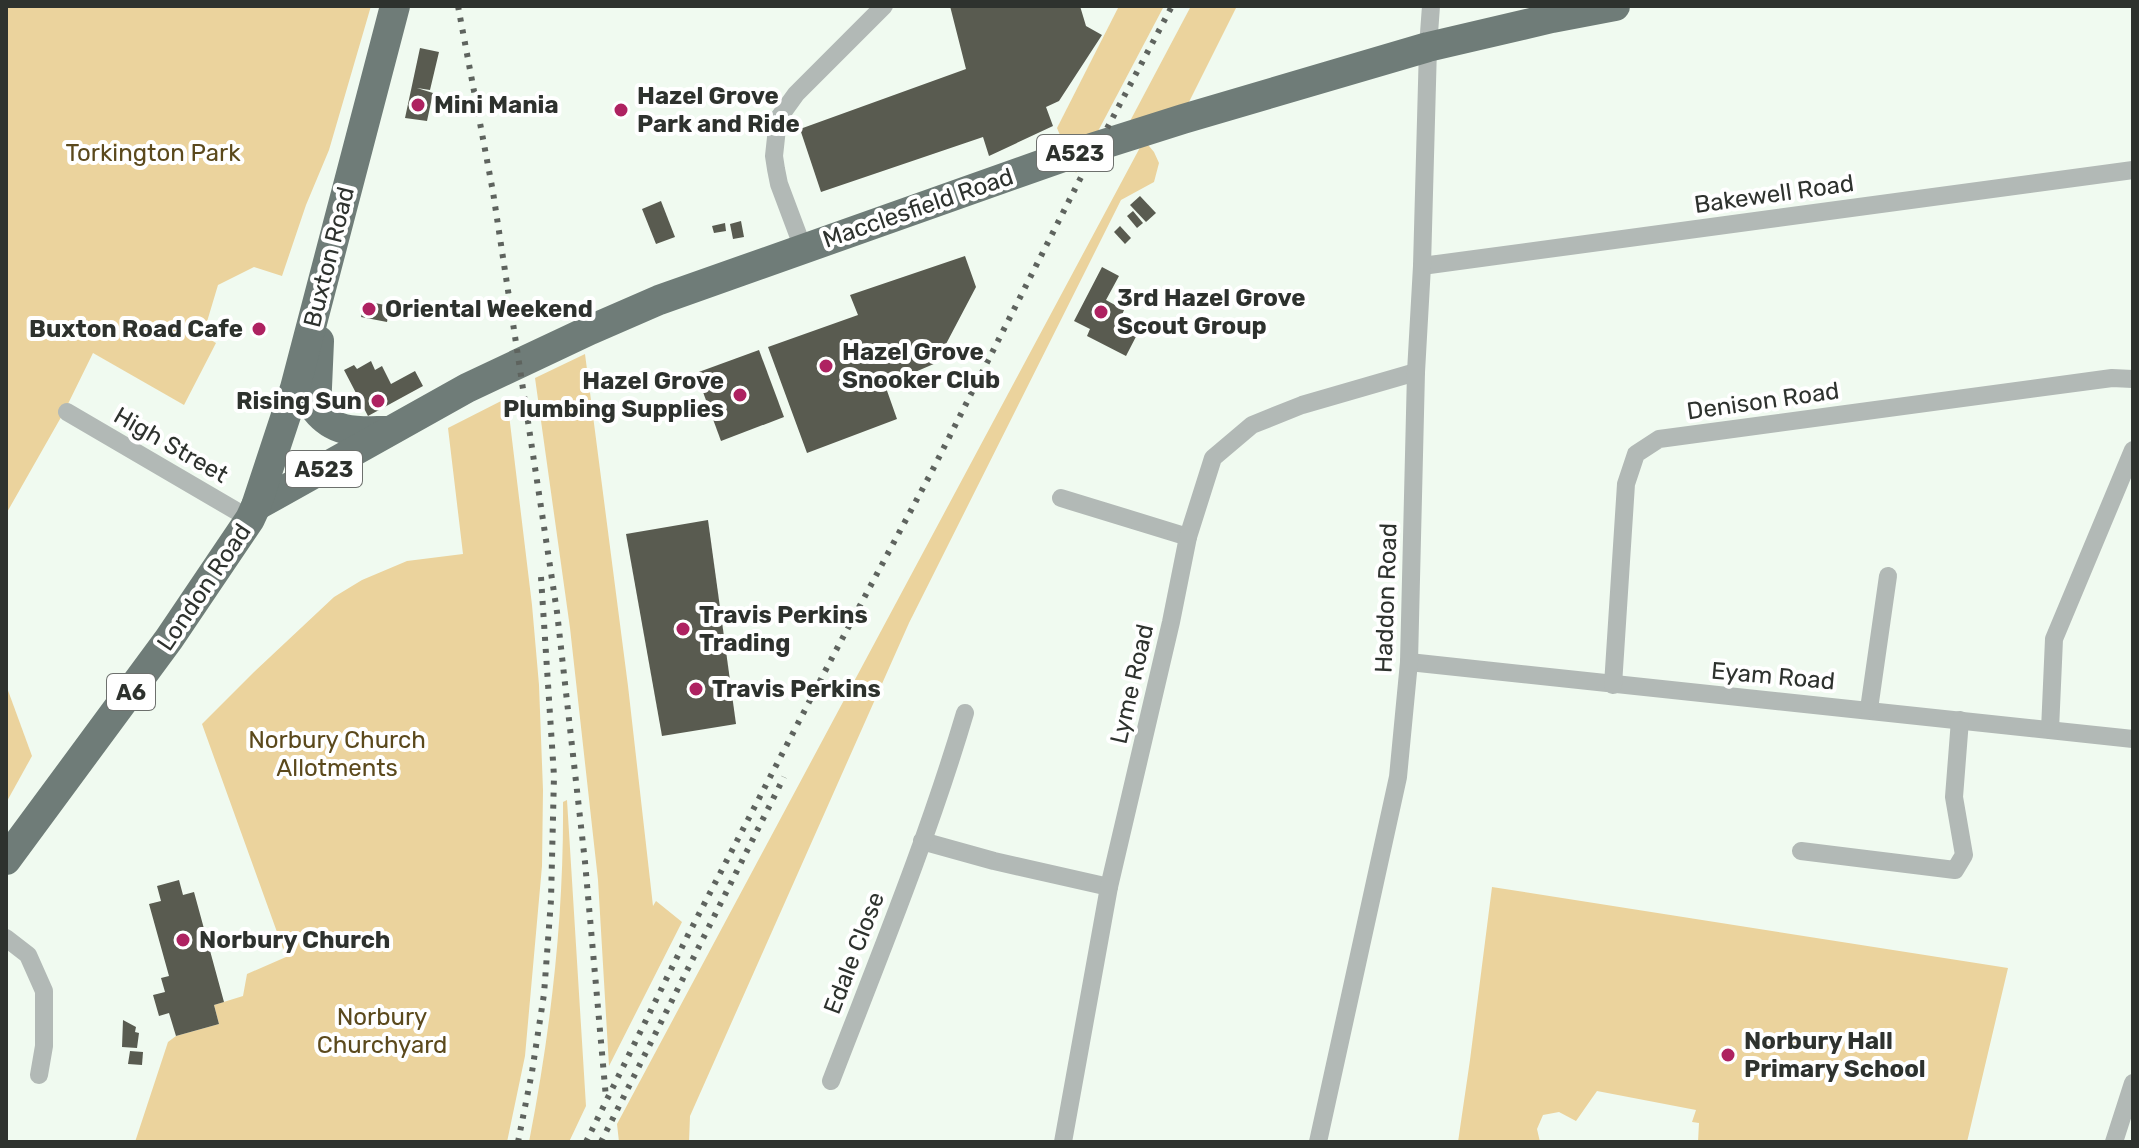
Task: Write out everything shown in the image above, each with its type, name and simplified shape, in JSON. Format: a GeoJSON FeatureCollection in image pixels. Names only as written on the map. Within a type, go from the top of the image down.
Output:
{"type":"FeatureCollection","features":[{"type":"Feature","properties":{"kind":"highway","name":"Buxton Road"},"geometry":{"type":"LineString","coordinates":[[253,512],[295,388],[395,6]]}},
{"type":"Feature","properties":{"kind":"highway","name":"Macclesfield Road"},"geometry":{"type":"LineString","coordinates":[[253,512],[467,388],[659,300],[1063,157],[1183,119],[1428,47],[1615,6]]}},
{"type":"Feature","properties":{"kind":"highway"},"geometry":{"type":"LineString","coordinates":[[319,299],[316,410],[324,419],[342,429],[391,431]]}},
{"type":"Feature","properties":{"kind":"highway","name":"London Road"},"geometry":{"type":"LineString","coordinates":[[6,860],[169,639],[253,512]]}},
{"type":"Feature","properties":{"kind":"street"},"geometry":{"type":"LineString","coordinates":[[803,248],[776,169],[774,156],[778,119],[796,94],[884,6]]}},
{"type":"Feature","properties":{"kind":"street","name":"Haddon Road"},"geometry":{"type":"LineString","coordinates":[[1318,1142],[1398,777],[1409,662],[1416,372],[1431,6]]}},
{"type":"Feature","properties":{"kind":"street","name":"Bakewell Road"},"geometry":{"type":"LineString","coordinates":[[1422,266],[2133,170]]}},
{"type":"Feature","properties":{"kind":"street","name":"Lyme Road"},"geometry":{"type":"LineString","coordinates":[[1063,1142],[1109,887],[1188,537],[1213,458],[1252,425],[1302,405],[1416,372]]}},
{"type":"Feature","properties":{"kind":"street","name":"Denison Road"},"geometry":{"type":"LineString","coordinates":[[1613,685],[1626,484],[1636,454],[1659,439],[2112,378],[2133,379]]}},
{"type":"Feature","properties":{"kind":"street","name":"High Street"},"geometry":{"type":"LineString","coordinates":[[67,412],[253,512]]}},
{"type":"Feature","properties":{"kind":"street"},"geometry":{"type":"LineString","coordinates":[[2050,730],[2054,639],[2133,450]]}},
{"type":"Feature","properties":{"kind":"street"},"geometry":{"type":"LineString","coordinates":[[1061,498],[1188,537]]}},
{"type":"Feature","properties":{"kind":"street"},"geometry":{"type":"LineString","coordinates":[[1869,709],[1888,576]]}},
{"type":"Feature","properties":{"kind":"street","name":"Eyam Road"},"geometry":{"type":"LineString","coordinates":[[1409,662],[2133,739]]}},
{"type":"Feature","properties":{"kind":"street","name":"Edale Close"},"geometry":{"type":"LineString","coordinates":[[831,1081],[949,768],[965,713]]}},
{"type":"Feature","properties":{"kind":"street"},"geometry":{"type":"LineString","coordinates":[[1801,851],[1955,870],[1964,855],[1954,797],[1960,720]]}},
{"type":"Feature","properties":{"kind":"street"},"geometry":{"type":"LineString","coordinates":[[922,841],[1109,887]]}},
{"type":"Feature","properties":{"kind":"street"},"geometry":{"type":"LineString","coordinates":[[6,938],[28,955],[44,991],[44,1046],[39,1075]]}},
{"type":"Feature","properties":{"kind":"street"},"geometry":{"type":"LineString","coordinates":[[2114,1142],[2133,1083]]}},
{"type":"Feature","properties":{"kind":"green space","name":"Torkington Park"},"geometry":{"type":"Polygon","coordinates":[[[6,6],[371,6],[329,150],[282,276],[254,267],[218,285],[203,335],[216,343],[184,405],[93,353],[64,412],[6,514],[6,6]]]}},
{"type":"Feature","properties":{"kind":"green space"},"geometry":{"type":"Polygon","coordinates":[[[1119,6],[1164,6],[1076,173],[1057,128],[1119,6]]]}},
{"type":"Feature","properties":{"kind":"green space"},"geometry":{"type":"Polygon","coordinates":[[[1191,6],[1237,6],[1188,104],[1129,123],[1191,6]]]}},
{"type":"Feature","properties":{"kind":"green space"},"geometry":{"type":"Polygon","coordinates":[[[1144,140],[1159,163],[1154,182],[1121,200],[909,623],[690,1116],[689,1142],[619,1142],[617,1124],[1144,140]]]}},
{"type":"Feature","properties":{"kind":"green space"},"geometry":{"type":"Polygon","coordinates":[[[585,354],[653,906],[656,901],[682,922],[609,1066],[598,880],[570,628],[535,378],[585,354]]]}},
{"type":"Feature","properties":{"kind":"green space"},"geometry":{"type":"Polygon","coordinates":[[[507,398],[532,605],[543,790],[542,866],[525,1056],[507,1142],[135,1142],[168,1042],[176,1036],[219,1024],[214,1005],[243,996],[247,974],[286,957],[202,724],[334,597],[362,580],[407,561],[463,554],[448,428],[507,398]]]}},
{"type":"Feature","properties":{"kind":"green space"},"geometry":{"type":"Polygon","coordinates":[[[6,685],[32,756],[6,803],[6,685]]]}},
{"type":"Feature","properties":{"kind":"green space"},"geometry":{"type":"Polygon","coordinates":[[[567,800],[586,1106],[569,1142],[529,1142],[555,972],[563,802],[567,800]]]}},
{"type":"Feature","properties":{"kind":"green space","name":"Norbury Hall Primary School"},"geometry":{"type":"Polygon","coordinates":[[[1492,887],[2008,968],[1967,1142],[1698,1142],[1699,1123],[1692,1122],[1696,1110],[1597,1091],[1576,1121],[1559,1112],[1543,1115],[1537,1129],[1540,1142],[1458,1142],[1492,887]]]}},
{"type":"Feature","properties":{"kind":"building"},"geometry":{"type":"Polygon","coordinates":[[[950,6],[1080,6],[1086,26],[1102,35],[1059,101],[1046,107],[1053,126],[989,156],[983,137],[821,192],[800,129],[966,69],[950,6]]]}},
{"type":"Feature","properties":{"kind":"building"},"geometry":{"type":"Polygon","coordinates":[[[420,48],[439,52],[430,90],[417,88],[433,93],[427,121],[405,118],[420,48]]]}},
{"type":"Feature","properties":{"kind":"building"},"geometry":{"type":"Polygon","coordinates":[[[1140,196],[1156,213],[1146,222],[1130,205],[1140,196]]]}},
{"type":"Feature","properties":{"kind":"building"},"geometry":{"type":"Polygon","coordinates":[[[661,201],[675,237],[656,244],[642,209],[661,201]]]}},
{"type":"Feature","properties":{"kind":"building"},"geometry":{"type":"Polygon","coordinates":[[[1133,211],[1143,223],[1137,228],[1127,216],[1133,211]]]}},
{"type":"Feature","properties":{"kind":"building"},"geometry":{"type":"Polygon","coordinates":[[[741,221],[744,237],[733,239],[730,224],[741,221]]]}},
{"type":"Feature","properties":{"kind":"building"},"geometry":{"type":"Polygon","coordinates":[[[725,223],[726,231],[714,233],[712,226],[725,223]]]}},
{"type":"Feature","properties":{"kind":"building"},"geometry":{"type":"Polygon","coordinates":[[[1120,226],[1131,238],[1125,244],[1114,232],[1120,226]]]}},
{"type":"Feature","properties":{"kind":"building"},"geometry":{"type":"Polygon","coordinates":[[[965,256],[976,287],[936,363],[885,385],[897,419],[807,453],[768,347],[858,315],[850,295],[965,256]]]}},
{"type":"Feature","properties":{"kind":"building","name":"3rd Hazel Grove Scout Group"},"geometry":{"type":"Polygon","coordinates":[[[1102,267],[1119,276],[1106,300],[1124,310],[1122,315],[1142,325],[1126,356],[1087,336],[1090,329],[1074,321],[1102,267]]]}},
{"type":"Feature","properties":{"kind":"building"},"geometry":{"type":"Polygon","coordinates":[[[365,301],[390,306],[387,322],[361,317],[365,301]]]}},
{"type":"Feature","properties":{"kind":"building","name":"Hazel Grove Plumbing Supplies"},"geometry":{"type":"Polygon","coordinates":[[[759,350],[784,417],[721,441],[696,373],[759,350]]]}},
{"type":"Feature","properties":{"kind":"building","name":"Rising Sun"},"geometry":{"type":"Polygon","coordinates":[[[371,361],[375,370],[382,366],[391,384],[415,371],[423,386],[368,416],[344,370],[354,365],[357,369],[371,361]]]}},
{"type":"Feature","properties":{"kind":"building","name":"Travis Perkins Trading"},"geometry":{"type":"Polygon","coordinates":[[[708,520],[736,724],[662,736],[626,534],[708,520]]]}},
{"type":"Feature","properties":{"kind":"building","name":"Norbury Church"},"geometry":{"type":"Polygon","coordinates":[[[179,880],[183,895],[194,892],[224,1002],[214,1005],[219,1024],[176,1036],[169,1013],[159,1016],[153,995],[165,992],[161,978],[169,976],[149,904],[161,901],[157,886],[179,880]]]}},
{"type":"Feature","properties":{"kind":"building"},"geometry":{"type":"Polygon","coordinates":[[[123,1020],[136,1027],[135,1032],[139,1033],[137,1048],[122,1047],[123,1020]]]}},
{"type":"Feature","properties":{"kind":"building"},"geometry":{"type":"Polygon","coordinates":[[[130,1051],[143,1052],[142,1065],[128,1064],[130,1051]]]}},
{"type":"Feature","properties":{"kind":"railway"},"geometry":{"type":"LineString","coordinates":[[458,6],[493,192],[557,612],[585,862],[606,1098]]}},
{"type":"Feature","properties":{"kind":"railway"},"geometry":{"type":"LineString","coordinates":[[586,1142],[687,937],[1172,6]]}},
{"type":"Feature","properties":{"kind":"railway"},"geometry":{"type":"LineString","coordinates":[[518,1142],[544,994],[551,900],[554,776],[541,577]]}},
{"type":"Feature","properties":{"kind":"railway"},"geometry":{"type":"LineString","coordinates":[[601,1142],[784,777]]}},
{"type":"Feature","properties":{"kind":"place","name":"Mini Mania"},"geometry":{"type":"Point","coordinates":[418,105]}},
{"type":"Feature","properties":{"kind":"place","name":"Hazel Grove Park and Ride"},"geometry":{"type":"Point","coordinates":[621,110]}},
{"type":"Feature","properties":{"kind":"place","name":"Oriental Weekend"},"geometry":{"type":"Point","coordinates":[369,309]}},
{"type":"Feature","properties":{"kind":"place","name":"3rd Hazel Grove Scout Group"},"geometry":{"type":"Point","coordinates":[1101,312]}},
{"type":"Feature","properties":{"kind":"place","name":"Buxton Road Cafe"},"geometry":{"type":"Point","coordinates":[259,329]}},
{"type":"Feature","properties":{"kind":"place","name":"Hazel Grove Snooker Club"},"geometry":{"type":"Point","coordinates":[826,366]}},
{"type":"Feature","properties":{"kind":"place","name":"Hazel Grove Plumbing Supplies"},"geometry":{"type":"Point","coordinates":[740,395]}},
{"type":"Feature","properties":{"kind":"place","name":"Rising Sun"},"geometry":{"type":"Point","coordinates":[378,401]}},
{"type":"Feature","properties":{"kind":"place","name":"Travis Perkins Trading"},"geometry":{"type":"Point","coordinates":[683,629]}},
{"type":"Feature","properties":{"kind":"place","name":"Travis Perkins"},"geometry":{"type":"Point","coordinates":[696,689]}},
{"type":"Feature","properties":{"kind":"place","name":"Norbury Church"},"geometry":{"type":"Point","coordinates":[183,940]}},
{"type":"Feature","properties":{"kind":"place","name":"Norbury Hall Primary School"},"geometry":{"type":"Point","coordinates":[1728,1055]}},
{"type":"Feature","properties":{"kind":"park label","name":"Norbury Church Allotments"},"geometry":{"type":"Point","coordinates":[337,754]}},
{"type":"Feature","properties":{"kind":"park label","name":"Norbury Churchyard"},"geometry":{"type":"Point","coordinates":[382,1031]}}]}
